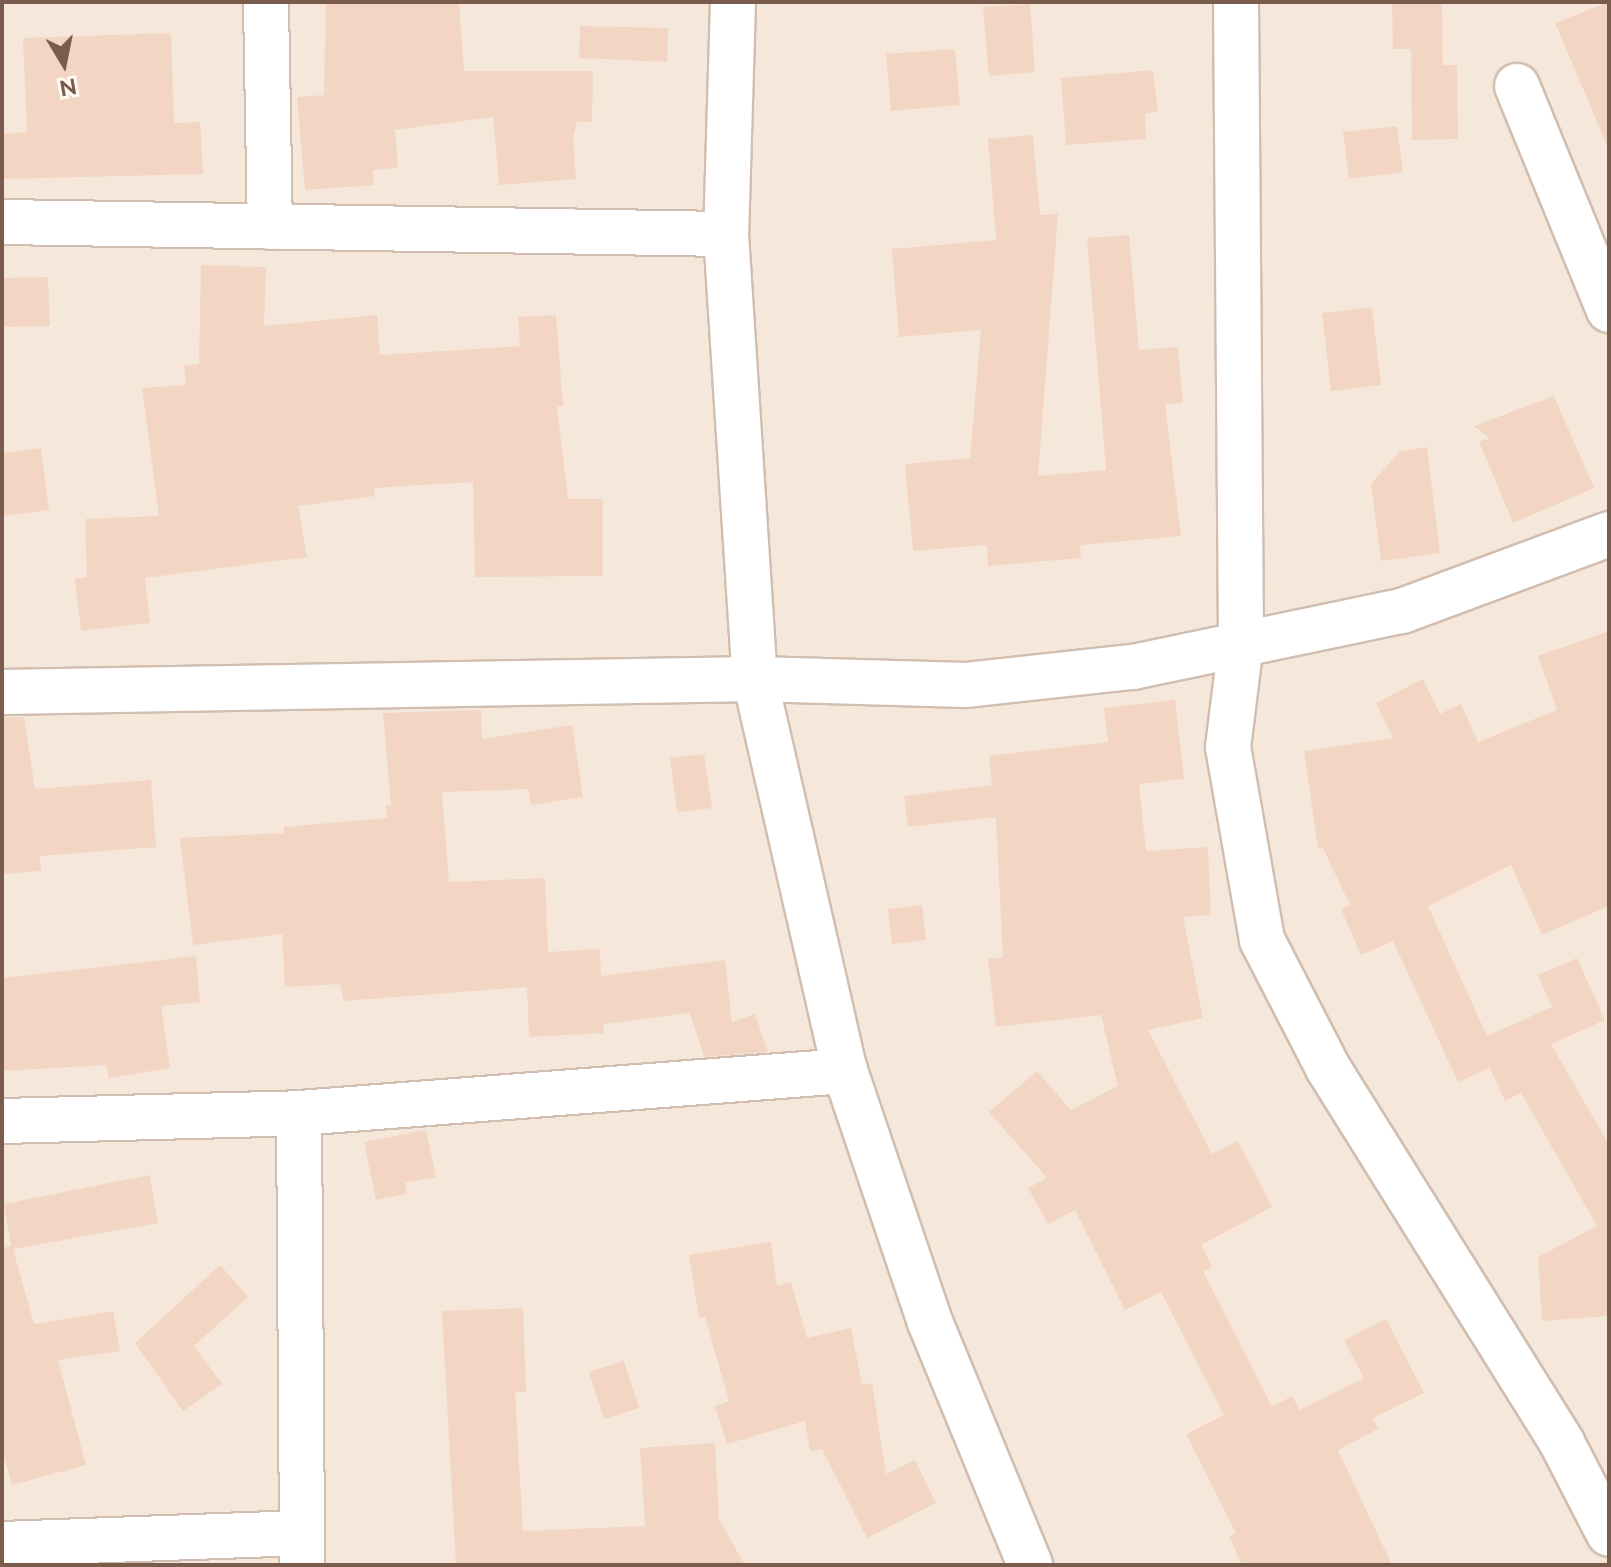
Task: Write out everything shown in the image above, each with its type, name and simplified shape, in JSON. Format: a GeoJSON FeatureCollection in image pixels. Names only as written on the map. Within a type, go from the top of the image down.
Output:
{"type":"FeatureCollection","features":[{"type":"Feature","properties":{"kind":"street"},"geometry":{"type":"LineString","coordinates":[[266,2],[270,227]]}},
{"type":"Feature","properties":{"kind":"street"},"geometry":{"type":"LineString","coordinates":[[733,2],[726,234],[755,679],[845,1071],[930,1322],[1030,1565]]}},
{"type":"Feature","properties":{"kind":"street"},"geometry":{"type":"LineString","coordinates":[[1236,2],[1241,643],[1228,747],[1262,940],[1328,1068],[1562,1443],[1609,1534]]}},
{"type":"Feature","properties":{"kind":"street"},"geometry":{"type":"LineString","coordinates":[[1517,86],[1609,310]]}},
{"type":"Feature","properties":{"kind":"street"},"geometry":{"type":"LineString","coordinates":[[2,222],[726,234]]}},
{"type":"Feature","properties":{"kind":"street"},"geometry":{"type":"LineString","coordinates":[[2,692],[755,679],[966,685],[1133,667],[1402,611],[1609,534]]}},
{"type":"Feature","properties":{"kind":"street"},"geometry":{"type":"LineString","coordinates":[[2,1121],[299,1113],[845,1071]]}},
{"type":"Feature","properties":{"kind":"street"},"geometry":{"type":"LineString","coordinates":[[2,1544],[301,1549],[299,1113]]}},
{"type":"Feature","properties":{"kind":"shaded area"},"geometry":{"type":"Polygon","coordinates":[[[2,2],[1609,2],[1609,1565],[2,1565],[2,2]]]}},
{"type":"Feature","properties":{"kind":"building"},"geometry":{"type":"Polygon","coordinates":[[[326,2],[459,2],[464,71],[593,71],[592,122],[577,122],[573,137],[576,179],[499,185],[493,117],[395,130],[398,168],[373,170],[374,185],[305,190],[297,97],[324,95],[326,2]]]}},
{"type":"Feature","properties":{"kind":"building"},"geometry":{"type":"Polygon","coordinates":[[[1392,2],[1442,2],[1443,65],[1457,65],[1458,139],[1412,140],[1411,49],[1393,49],[1392,2]]]}},
{"type":"Feature","properties":{"kind":"building"},"geometry":{"type":"Polygon","coordinates":[[[1609,2],[1609,150],[1555,23],[1609,2]]]}},
{"type":"Feature","properties":{"kind":"building"},"geometry":{"type":"Polygon","coordinates":[[[1030,4],[1035,72],[989,76],[983,7],[1030,4]]]}},
{"type":"Feature","properties":{"kind":"building"},"geometry":{"type":"Polygon","coordinates":[[[580,26],[668,28],[667,62],[579,58],[580,26]]]}},
{"type":"Feature","properties":{"kind":"building"},"geometry":{"type":"Polygon","coordinates":[[[171,33],[174,123],[200,122],[203,174],[2,179],[2,134],[27,132],[23,38],[171,33]]]}},
{"type":"Feature","properties":{"kind":"building"},"geometry":{"type":"Polygon","coordinates":[[[955,49],[960,105],[891,111],[886,54],[955,49]]]}},
{"type":"Feature","properties":{"kind":"building"},"geometry":{"type":"Polygon","coordinates":[[[1153,70],[1158,112],[1145,113],[1146,139],[1066,145],[1061,78],[1153,70]]]}},
{"type":"Feature","properties":{"kind":"building"},"geometry":{"type":"Polygon","coordinates":[[[1397,126],[1403,172],[1349,179],[1343,132],[1397,126]]]}},
{"type":"Feature","properties":{"kind":"building"},"geometry":{"type":"Polygon","coordinates":[[[1033,135],[1040,215],[1058,214],[1038,476],[1106,470],[1087,238],[1129,235],[1139,350],[1178,347],[1183,403],[1165,404],[1181,536],[1080,545],[1081,558],[988,566],[987,545],[913,551],[905,464],[970,458],[981,330],[899,337],[892,249],[996,240],[988,139],[1033,135]]]}},
{"type":"Feature","properties":{"kind":"building"},"geometry":{"type":"Polygon","coordinates":[[[201,265],[266,267],[264,326],[377,315],[380,355],[520,346],[518,317],[556,315],[563,406],[557,407],[568,499],[603,499],[603,576],[475,577],[473,482],[374,488],[375,496],[298,506],[307,557],[145,578],[150,623],[81,631],[75,579],[87,577],[85,519],[159,516],[142,388],[186,385],[184,366],[199,364],[201,265]]]}},
{"type":"Feature","properties":{"kind":"building"},"geometry":{"type":"Polygon","coordinates":[[[48,277],[50,326],[2,327],[2,278],[48,277]]]}},
{"type":"Feature","properties":{"kind":"building"},"geometry":{"type":"Polygon","coordinates":[[[1372,307],[1381,385],[1331,391],[1322,313],[1372,307]]]}},
{"type":"Feature","properties":{"kind":"building"},"geometry":{"type":"Polygon","coordinates":[[[1554,396],[1594,488],[1513,523],[1479,441],[1490,439],[1474,426],[1554,396]]]}},
{"type":"Feature","properties":{"kind":"building"},"geometry":{"type":"Polygon","coordinates":[[[1427,447],[1440,553],[1381,561],[1371,484],[1400,451],[1427,447]]]}},
{"type":"Feature","properties":{"kind":"building"},"geometry":{"type":"Polygon","coordinates":[[[41,448],[49,510],[2,516],[2,453],[41,448]]]}},
{"type":"Feature","properties":{"kind":"building"},"geometry":{"type":"Polygon","coordinates":[[[1609,631],[1609,906],[1542,935],[1511,865],[1428,906],[1487,1036],[1552,1007],[1538,975],[1577,958],[1605,1020],[1551,1044],[1609,1145],[1609,1316],[1542,1321],[1538,1257],[1597,1226],[1521,1093],[1505,1101],[1490,1068],[1458,1082],[1393,941],[1361,955],[1341,909],[1350,905],[1323,848],[1318,849],[1304,751],[1393,738],[1376,703],[1423,679],[1440,714],[1461,704],[1478,742],[1557,710],[1538,656],[1609,631]]]}},
{"type":"Feature","properties":{"kind":"building"},"geometry":{"type":"Polygon","coordinates":[[[1175,700],[1184,779],[1139,784],[1146,851],[1208,847],[1211,915],[1183,917],[1203,1018],[1148,1030],[1212,1154],[1238,1141],[1272,1207],[1201,1245],[1212,1267],[1203,1271],[1272,1407],[1292,1396],[1300,1410],[1364,1378],[1344,1340],[1386,1319],[1424,1393],[1373,1418],[1378,1429],[1338,1450],[1392,1565],[1242,1565],[1229,1536],[1236,1533],[1186,1434],[1224,1415],[1161,1292],[1125,1310],[1075,1210],[1048,1224],[1028,1188],[1047,1178],[989,1112],[1037,1071],[1071,1110],[1118,1086],[1101,1015],[996,1027],[988,959],[1003,957],[996,817],[908,827],[904,796],[992,785],[989,756],[1108,742],[1104,708],[1175,700]]]}},
{"type":"Feature","properties":{"kind":"building"},"geometry":{"type":"Polygon","coordinates":[[[481,710],[482,739],[572,725],[583,797],[531,805],[528,789],[442,792],[449,882],[545,878],[548,952],[600,949],[601,976],[725,960],[732,1022],[755,1014],[768,1052],[704,1057],[690,1013],[603,1024],[604,1033],[529,1037],[527,987],[344,1001],[340,984],[285,987],[282,934],[193,945],[180,838],[284,833],[284,827],[387,818],[386,805],[391,805],[383,713],[481,710]]]}},
{"type":"Feature","properties":{"kind":"building"},"geometry":{"type":"Polygon","coordinates":[[[2,717],[24,717],[35,789],[151,780],[156,847],[40,856],[41,871],[2,874],[2,717]]]}},
{"type":"Feature","properties":{"kind":"building"},"geometry":{"type":"Polygon","coordinates":[[[704,754],[712,808],[677,812],[670,758],[704,754]]]}},
{"type":"Feature","properties":{"kind":"building"},"geometry":{"type":"Polygon","coordinates":[[[922,905],[926,940],[892,944],[888,909],[922,905]]]}},
{"type":"Feature","properties":{"kind":"building"},"geometry":{"type":"Polygon","coordinates":[[[196,956],[200,1002],[161,1006],[170,1068],[109,1078],[106,1065],[2,1071],[2,978],[196,956]]]}},
{"type":"Feature","properties":{"kind":"building"},"geometry":{"type":"Polygon","coordinates":[[[426,1130],[436,1177],[405,1183],[407,1194],[376,1200],[364,1142],[426,1130]]]}},
{"type":"Feature","properties":{"kind":"building"},"geometry":{"type":"Polygon","coordinates":[[[150,1175],[158,1223],[13,1249],[34,1324],[113,1311],[120,1351],[58,1360],[86,1465],[12,1485],[2,1449],[2,1248],[11,1246],[4,1204],[150,1175]]]}},
{"type":"Feature","properties":{"kind":"building"},"geometry":{"type":"Polygon","coordinates":[[[771,1242],[777,1286],[791,1282],[807,1338],[851,1328],[862,1385],[872,1383],[886,1474],[915,1460],[936,1503],[867,1538],[822,1449],[810,1451],[805,1421],[727,1444],[715,1406],[729,1401],[705,1317],[699,1318],[689,1255],[771,1242]]]}},
{"type":"Feature","properties":{"kind":"building"},"geometry":{"type":"Polygon","coordinates":[[[220,1265],[248,1297],[194,1346],[222,1384],[183,1411],[135,1343],[220,1265]]]}},
{"type":"Feature","properties":{"kind":"building"},"geometry":{"type":"Polygon","coordinates":[[[523,1308],[526,1392],[515,1392],[523,1531],[645,1526],[640,1448],[715,1443],[719,1519],[745,1565],[456,1565],[442,1311],[523,1308]]]}},
{"type":"Feature","properties":{"kind":"building"},"geometry":{"type":"Polygon","coordinates":[[[624,1361],[639,1408],[604,1419],[589,1372],[624,1361]]]}}]}
